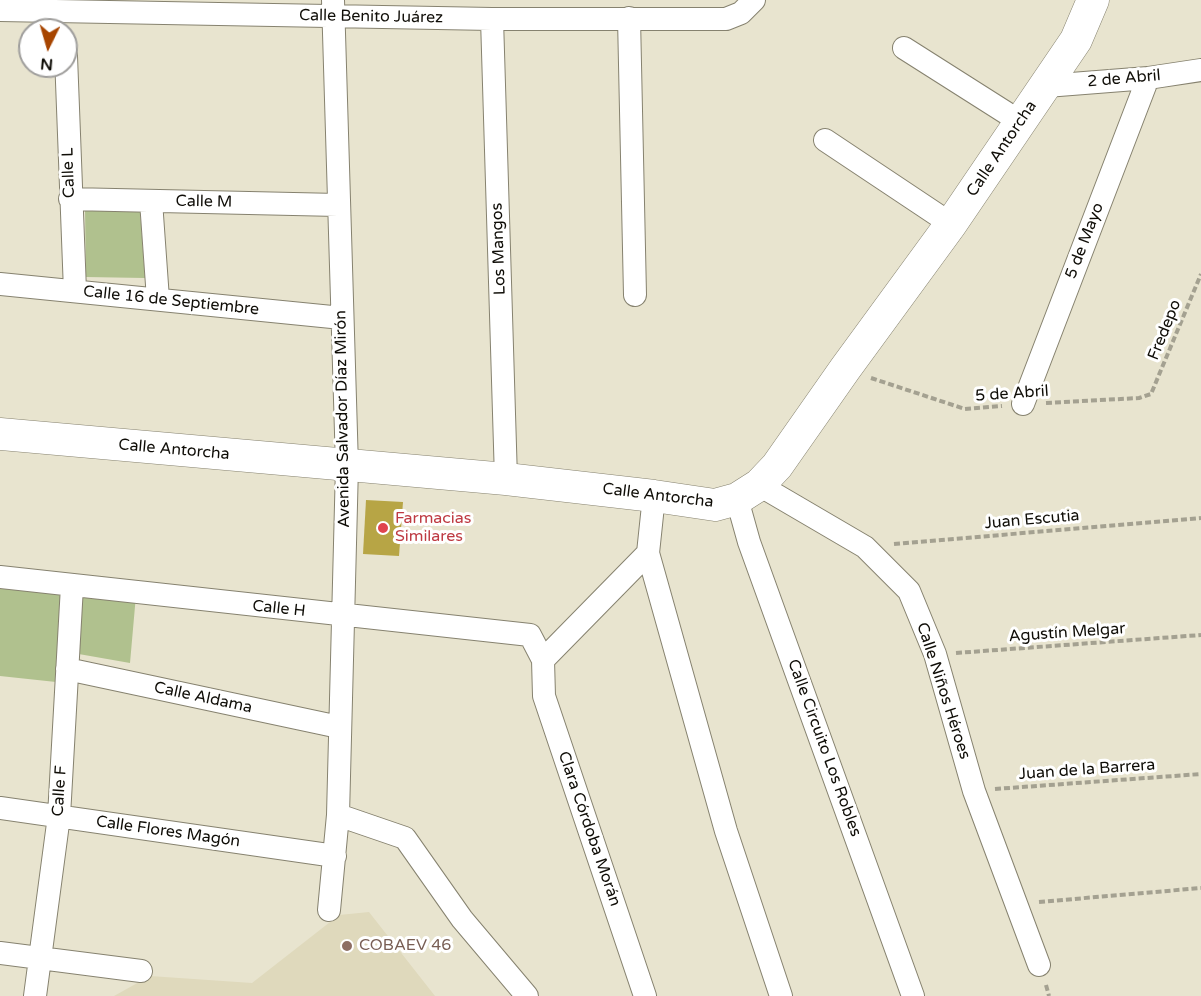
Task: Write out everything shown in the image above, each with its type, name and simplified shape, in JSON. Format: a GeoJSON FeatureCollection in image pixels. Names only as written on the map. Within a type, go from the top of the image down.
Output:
{"type":"FeatureCollection","features":[{"type":"Feature","properties":{"kind":"street","name":"Calle Antorcha"},"geometry":{"type":"LineString","coordinates":[[0,434],[506,479],[715,505],[748,492],[777,466],[951,224],[1076,40],[1093,0]]}},
{"type":"Feature","properties":{"kind":"street","name":"Calle Benito Juárez"},"geometry":{"type":"LineString","coordinates":[[78,20],[334,8],[492,19],[726,19],[748,6]]}},
{"type":"Feature","properties":{"kind":"street","name":"Avenida Salvador Díaz Mirón"},"geometry":{"type":"LineString","coordinates":[[329,910],[338,815],[347,466],[334,8]]}},
{"type":"Feature","properties":{"kind":"street","name":"Calle Benito Juárez"},"geometry":{"type":"LineString","coordinates":[[0,10],[47,18]]}},
{"type":"Feature","properties":{"kind":"street"},"geometry":{"type":"LineString","coordinates":[[629,18],[635,295]]}},
{"type":"Feature","properties":{"kind":"street","name":"Los Mangos"},"geometry":{"type":"LineString","coordinates":[[492,19],[506,479]]}},
{"type":"Feature","properties":{"kind":"street"},"geometry":{"type":"LineString","coordinates":[[904,48],[1019,121]]}},
{"type":"Feature","properties":{"kind":"street","name":"2 de Abril"},"geometry":{"type":"LineString","coordinates":[[1046,86],[1148,78],[1201,70]]}},
{"type":"Feature","properties":{"kind":"street","name":"Calle L"},"geometry":{"type":"LineString","coordinates":[[67,78],[75,291]]}},
{"type":"Feature","properties":{"kind":"street","name":"5 de Mayo"},"geometry":{"type":"LineString","coordinates":[[1023,404],[1148,78]]}},
{"type":"Feature","properties":{"kind":"street"},"geometry":{"type":"LineString","coordinates":[[825,141],[951,224]]}},
{"type":"Feature","properties":{"kind":"street","name":"Calle M"},"geometry":{"type":"LineString","coordinates":[[70,199],[338,205]]}},
{"type":"Feature","properties":{"kind":"street"},"geometry":{"type":"LineString","coordinates":[[151,201],[158,299]]}},
{"type":"Feature","properties":{"kind":"street","name":"Calle 16 de Septiembre"},"geometry":{"type":"LineString","coordinates":[[0,284],[342,318]]}},
{"type":"Feature","properties":{"kind":"street","name":"Calle Niños Héroes"},"geometry":{"type":"LineString","coordinates":[[748,492],[866,547],[909,591],[935,654],[974,791],[1039,965]]}},
{"type":"Feature","properties":{"kind":"street","name":"Calle Circuito Los Robles"},"geometry":{"type":"LineString","coordinates":[[748,492],[749,542],[913,996]]}},
{"type":"Feature","properties":{"kind":"street"},"geometry":{"type":"LineString","coordinates":[[654,496],[648,553],[726,831],[781,996]]}},
{"type":"Feature","properties":{"kind":"street"},"geometry":{"type":"LineString","coordinates":[[543,660],[648,553]]}},
{"type":"Feature","properties":{"kind":"street","name":"Calle H"},"geometry":{"type":"LineString","coordinates":[[0,577],[530,635],[543,660]]}},
{"type":"Feature","properties":{"kind":"street","name":"Calle F"},"geometry":{"type":"LineString","coordinates":[[35,996],[58,816],[72,586]]}},
{"type":"Feature","properties":{"kind":"street","name":"Clara Córdoba Morán"},"geometry":{"type":"LineString","coordinates":[[543,660],[544,696],[645,996]]}},
{"type":"Feature","properties":{"kind":"street","name":"Calle Aldama"},"geometry":{"type":"LineString","coordinates":[[67,669],[339,727]]}},
{"type":"Feature","properties":{"kind":"street","name":"Calle Flores Magón"},"geometry":{"type":"LineString","coordinates":[[0,808],[335,856]]}},
{"type":"Feature","properties":{"kind":"street"},"geometry":{"type":"LineString","coordinates":[[338,815],[405,838],[462,919],[527,996]]}},
{"type":"Feature","properties":{"kind":"street"},"geometry":{"type":"LineString","coordinates":[[0,952],[141,971]]}},
{"type":"Feature","properties":{"kind":"path","name":"Fredepo"},"geometry":{"type":"LineString","coordinates":[[1151,394],[1201,274]]}},
{"type":"Feature","properties":{"kind":"path","name":"5 de Abril"},"geometry":{"type":"LineString","coordinates":[[845,369],[965,409],[1139,398],[1151,394]]}},
{"type":"Feature","properties":{"kind":"path","name":"Juan Escutia"},"geometry":{"type":"LineString","coordinates":[[866,547],[1201,518]]}},
{"type":"Feature","properties":{"kind":"path","name":"Agustín Melgar"},"geometry":{"type":"LineString","coordinates":[[935,654],[1201,635]]}},
{"type":"Feature","properties":{"kind":"path","name":"Juan de la Barrera"},"geometry":{"type":"LineString","coordinates":[[974,791],[1201,774]]}},
{"type":"Feature","properties":{"kind":"path"},"geometry":{"type":"LineString","coordinates":[[1017,903],[1201,888]]}},
{"type":"Feature","properties":{"kind":"shaded area","name":"COBAEV 46"},"geometry":{"type":"Polygon","coordinates":[[[369,912],[435,996],[114,996],[150,976],[252,983],[339,915],[369,912]]]}},
{"type":"Feature","properties":{"kind":"green space"},"geometry":{"type":"Polygon","coordinates":[[[85,209],[140,211],[145,278],[86,277],[85,209]]]}},
{"type":"Feature","properties":{"kind":"green space"},"geometry":{"type":"Polygon","coordinates":[[[0,581],[65,588],[56,682],[0,676],[0,581]]]}},
{"type":"Feature","properties":{"kind":"green space"},"geometry":{"type":"Polygon","coordinates":[[[78,590],[136,595],[130,663],[73,653],[78,590]]]}},
{"type":"Feature","properties":{"kind":"building","name":"Farmacias Similares"},"geometry":{"type":"Polygon","coordinates":[[[366,500],[403,502],[399,556],[363,554],[366,500]]]}},
{"type":"Feature","properties":{"kind":"place","name":"Farmacias Similares"},"geometry":{"type":"Point","coordinates":[383,528]}},
{"type":"Feature","properties":{"kind":"place","name":"COBAEV 46"},"geometry":{"type":"Point","coordinates":[347,946]}}]}
